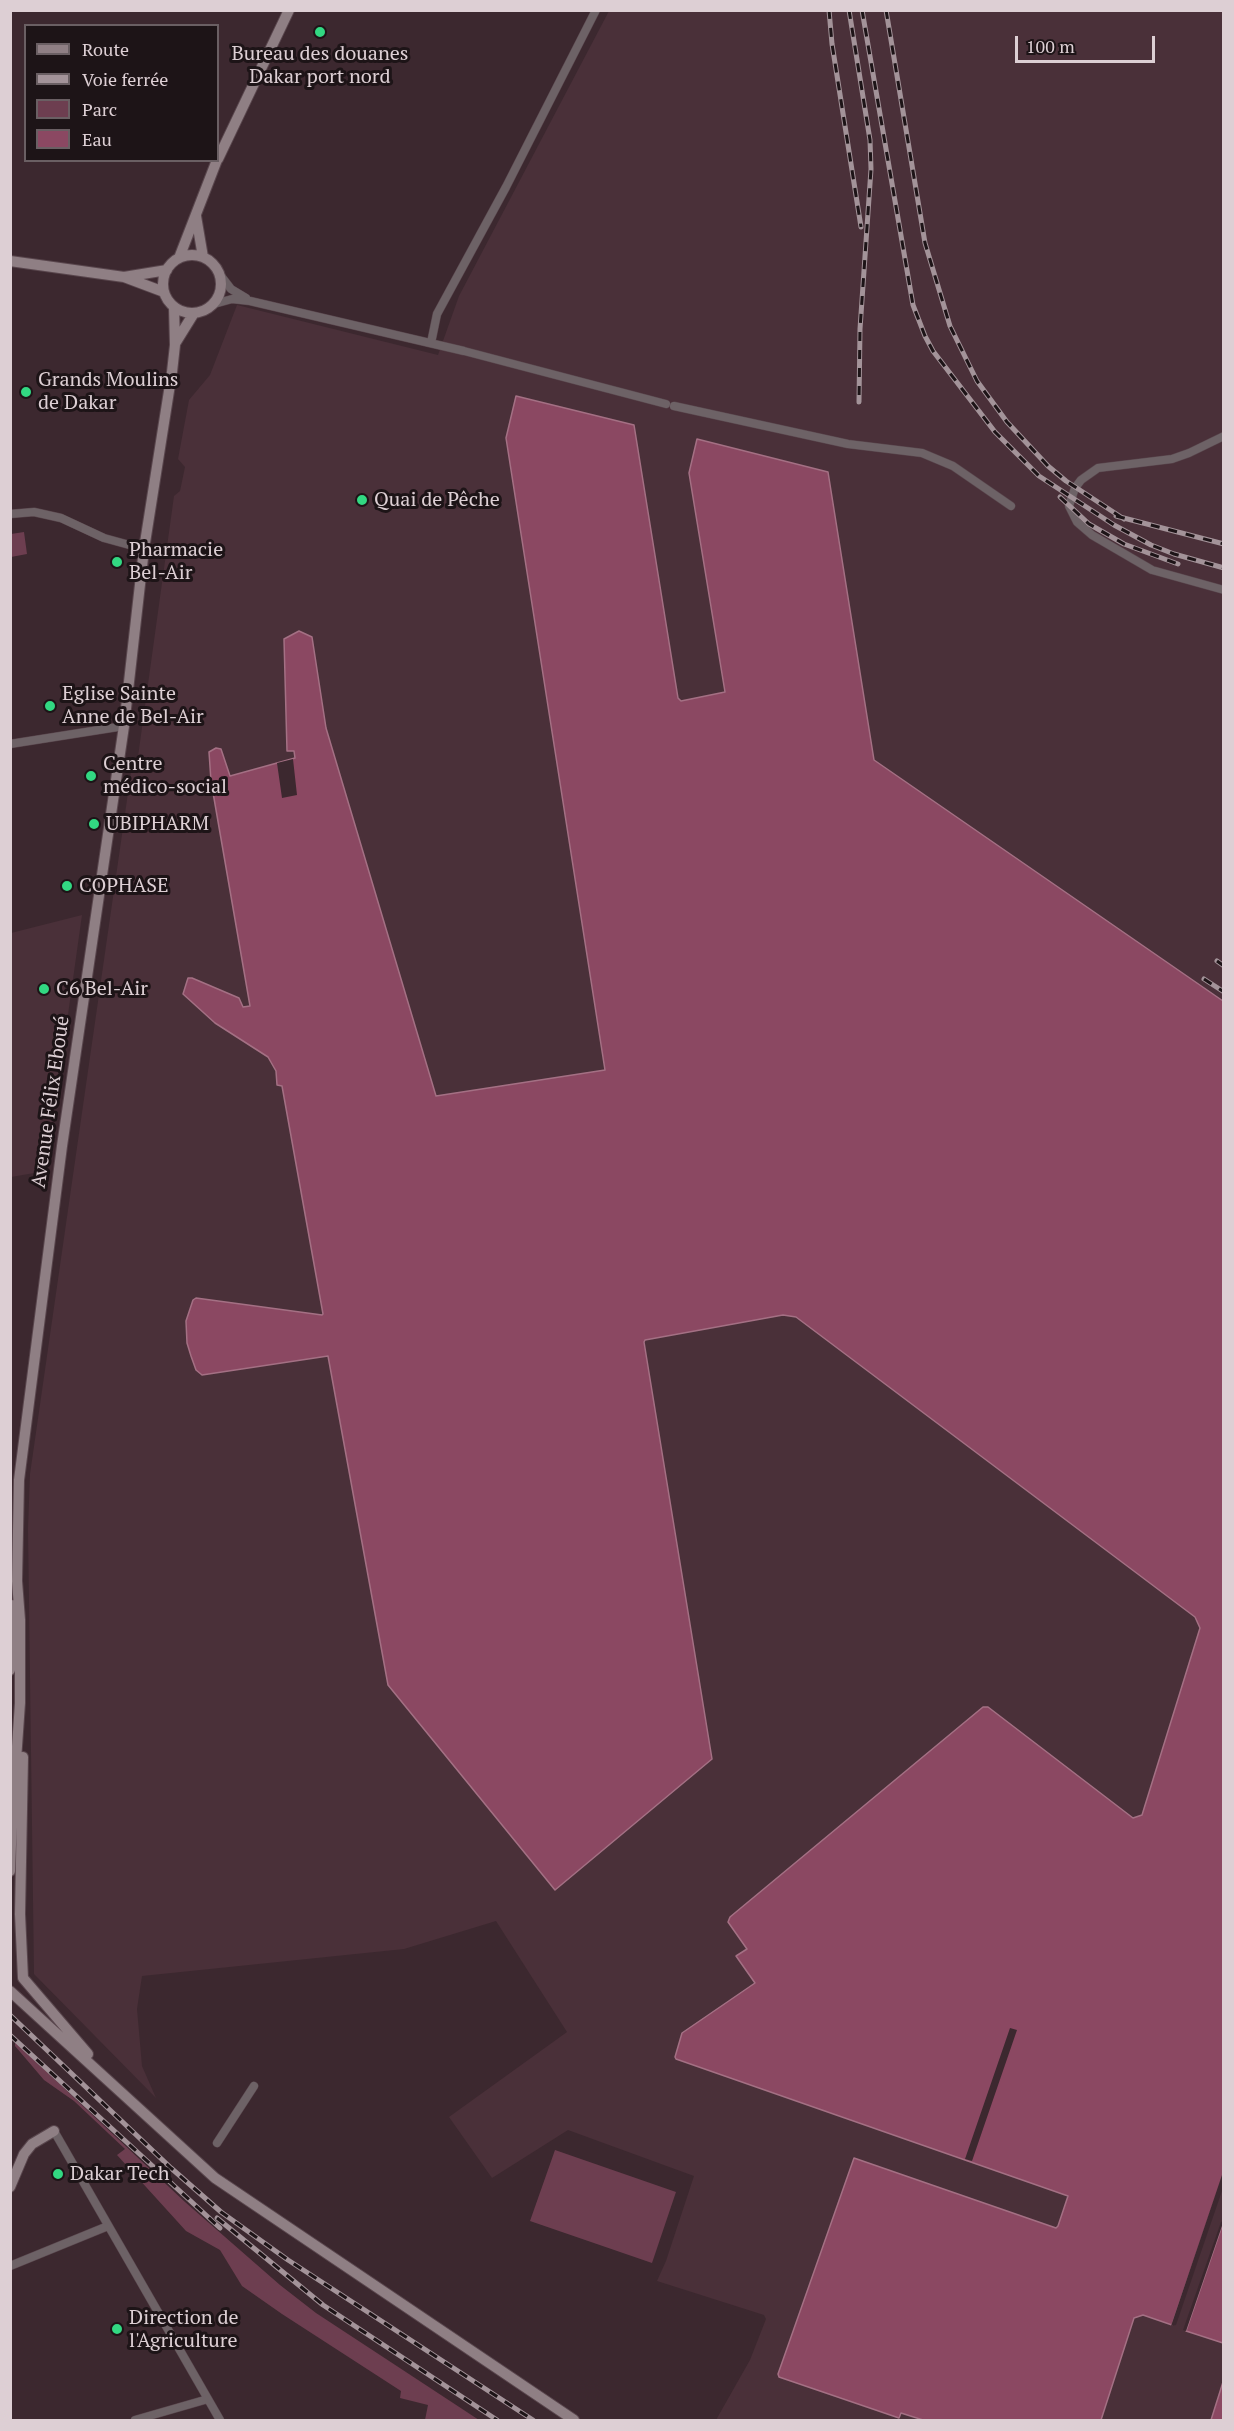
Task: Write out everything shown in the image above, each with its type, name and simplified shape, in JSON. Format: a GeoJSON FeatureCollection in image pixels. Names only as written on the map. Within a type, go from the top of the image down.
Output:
{"type":"FeatureCollection","features":[{"type":"Feature","properties":{"kind":"street"},"geometry":{"type":"LineString","coordinates":[[219,156],[289,10]]}},
{"type":"Feature","properties":{"kind":"street"},"geometry":{"type":"LineString","coordinates":[[431,344],[437,314],[506,187],[596,10]]}},
{"type":"Feature","properties":{"kind":"street"},"geometry":{"type":"LineString","coordinates":[[216,162],[179,258],[166,270],[163,280],[164,292],[174,307],[183,312],[205,311],[214,304],[232,299],[250,301],[670,405],[848,444],[922,453],[952,466],[1011,506]]}},
{"type":"Feature","properties":{"kind":"street"},"geometry":{"type":"LineString","coordinates":[[196,216],[203,257]]}},
{"type":"Feature","properties":{"kind":"street"},"geometry":{"type":"LineString","coordinates":[[179,258],[191,255],[203,257],[212,262],[231,289],[250,301]]}},
{"type":"Feature","properties":{"kind":"street"},"geometry":{"type":"LineString","coordinates":[[10,261],[124,277],[164,292]]}},
{"type":"Feature","properties":{"kind":"street"},"geometry":{"type":"LineString","coordinates":[[124,277],[166,270]]}},
{"type":"Feature","properties":{"kind":"street"},"geometry":{"type":"LineString","coordinates":[[214,304],[222,288],[221,276]]}},
{"type":"Feature","properties":{"kind":"street"},"geometry":{"type":"LineString","coordinates":[[174,307],[175,345]]}},
{"type":"Feature","properties":{"kind":"street"},"geometry":{"type":"LineString","coordinates":[[175,345],[194,313]]}},
{"type":"Feature","properties":{"kind":"street","name":"Avenue Félix Eboué"},"geometry":{"type":"LineString","coordinates":[[10,1670],[17,1581],[20,1480],[62,1146],[124,726],[144,549],[175,345]]}},
{"type":"Feature","properties":{"kind":"street"},"geometry":{"type":"LineString","coordinates":[[1224,436],[1172,459],[1098,468],[1081,480],[1075,488],[1069,506],[1077,522],[1092,535],[1152,570],[1224,590]]}},
{"type":"Feature","properties":{"kind":"street"},"geometry":{"type":"LineString","coordinates":[[10,514],[34,512],[61,518],[104,538],[144,549]]}},
{"type":"Feature","properties":{"kind":"street"},"geometry":{"type":"LineString","coordinates":[[10,744],[124,726]]}},
{"type":"Feature","properties":{"kind":"street","name":"Avenue Félix Eboué"},"geometry":{"type":"LineString","coordinates":[[11,1826],[20,1703],[20,1620],[17,1581]]}},
{"type":"Feature","properties":{"kind":"street"},"geometry":{"type":"LineString","coordinates":[[20,1703],[23,1737],[21,1914],[23,1978],[108,2079]]}},
{"type":"Feature","properties":{"kind":"street","name":"Avenue Félix Eboué"},"geometry":{"type":"LineString","coordinates":[[10,1805],[10,1871]]}},
{"type":"Feature","properties":{"kind":"street"},"geometry":{"type":"LineString","coordinates":[[23,1978],[11,1992],[215,2178],[574,2421]]}},
{"type":"Feature","properties":{"kind":"street"},"geometry":{"type":"LineString","coordinates":[[217,2143],[254,2086]]}},
{"type":"Feature","properties":{"kind":"street"},"geometry":{"type":"LineString","coordinates":[[10,2187],[24,2154],[32,2144],[54,2131],[220,2421]]}},
{"type":"Feature","properties":{"kind":"street"},"geometry":{"type":"LineString","coordinates":[[11,2266],[108,2226]]}},
{"type":"Feature","properties":{"kind":"street"},"geometry":{"type":"LineString","coordinates":[[135,2421],[208,2399]]}},
{"type":"Feature","properties":{"kind":"shaded area"},"geometry":{"type":"Polygon","coordinates":[[[609,11],[1223,11],[1223,2420],[716,2420],[750,2360],[766,2319],[764,2315],[657,2281],[666,2261],[694,2176],[568,2130],[492,2178],[449,2117],[567,2032],[496,1921],[404,1949],[142,1976],[137,2009],[142,2066],[156,2098],[34,1974],[28,1529],[30,1474],[131,772],[136,771],[174,496],[180,491],[185,467],[178,459],[189,400],[210,375],[237,305],[438,355],[459,296],[609,11]]]}},
{"type":"Feature","properties":{"kind":"shaded area"},"geometry":{"type":"Polygon","coordinates":[[[82,915],[46,1171],[11,1177],[11,933],[82,915]]]}},
{"type":"Feature","properties":{"kind":"green space"},"geometry":{"type":"Polygon","coordinates":[[[24,532],[27,554],[11,557],[11,534],[24,532]]]}},
{"type":"Feature","properties":{"kind":"green space"},"geometry":{"type":"Polygon","coordinates":[[[15,2042],[185,2202],[280,2285],[316,2313],[479,2420],[425,2420],[428,2405],[400,2398],[401,2391],[242,2286],[220,2250],[186,2231],[117,2155],[125,2149],[74,2101],[44,2080],[15,2046],[15,2042]]]}},
{"type":"Feature","properties":{"kind":"green space"},"geometry":{"type":"Polygon","coordinates":[[[555,2150],[676,2192],[652,2263],[530,2221],[555,2150]]]}},
{"type":"Feature","properties":{"kind":"water"},"geometry":{"type":"Polygon","coordinates":[[[516,396],[634,425],[678,698],[681,701],[725,692],[689,473],[697,439],[828,472],[874,760],[1223,1001],[1223,2176],[1172,2325],[1143,2315],[1134,2318],[1101,2420],[923,2420],[901,2413],[899,2418],[779,2377],[778,2374],[854,2158],[1056,2228],[1068,2196],[675,2057],[682,2033],[755,1983],[736,1956],[747,1949],[728,1922],[730,1917],[983,1707],[988,1707],[1133,1818],[1142,1815],[1200,1628],[1195,1617],[796,1317],[783,1315],[645,1340],[712,1759],[555,1890],[388,1685],[328,1356],[202,1375],[196,1370],[187,1343],[186,1321],[193,1300],[196,1298],[323,1314],[282,1086],[277,1085],[276,1071],[268,1057],[215,1023],[183,994],[188,978],[192,978],[239,998],[243,1007],[250,1006],[211,781],[209,752],[216,748],[221,749],[230,776],[295,758],[294,751],[287,751],[284,639],[299,631],[312,637],[326,728],[436,1096],[605,1070],[506,438],[516,396]]]}},
{"type":"Feature","properties":{"kind":"water"},"geometry":{"type":"Polygon","coordinates":[[[1223,2223],[1223,2343],[1186,2331],[1223,2223]]]}},
{"type":"Feature","properties":{"kind":"water"},"geometry":{"type":"Polygon","coordinates":[[[1223,2382],[1223,2420],[1211,2420],[1223,2382]]]}},
{"type":"Feature","properties":{"kind":"pier"},"geometry":{"type":"Polygon","coordinates":[[[293,759],[297,795],[282,798],[277,763],[293,759]]]}},
{"type":"Feature","properties":{"kind":"pier"},"geometry":{"type":"Polygon","coordinates":[[[1010,2028],[1017,2030],[972,2161],[965,2159],[1010,2028]]]}},
{"type":"Feature","properties":{"kind":"pier"},"geometry":{"type":"Polygon","coordinates":[[[1223,2172],[1224,2185],[1176,2325],[1171,2326],[1223,2172]]]}},
{"type":"Feature","properties":{"kind":"pier"},"geometry":{"type":"Polygon","coordinates":[[[1224,2220],[1186,2331],[1183,2330],[1221,2222],[1224,2220]]]}},
{"type":"Feature","properties":{"kind":"railway"},"geometry":{"type":"LineString","coordinates":[[829,10],[832,44],[861,227]]}},
{"type":"Feature","properties":{"kind":"railway"},"geometry":{"type":"LineString","coordinates":[[849,10],[870,140],[871,169],[860,329],[859,402]]}},
{"type":"Feature","properties":{"kind":"railway"},"geometry":{"type":"LineString","coordinates":[[862,10],[913,305],[933,351],[995,432],[1039,476],[1114,525],[1151,545],[1224,568]]}},
{"type":"Feature","properties":{"kind":"railway"},"geometry":{"type":"LineString","coordinates":[[886,10],[925,243],[950,326],[977,381],[1007,422],[1048,466],[1066,481],[1124,519]]}},
{"type":"Feature","properties":{"kind":"railway"},"geometry":{"type":"LineString","coordinates":[[1060,497],[1089,524],[1124,544],[1178,564]]}},
{"type":"Feature","properties":{"kind":"railway"},"geometry":{"type":"LineString","coordinates":[[1116,516],[1224,544]]}},
{"type":"Feature","properties":{"kind":"railway"},"geometry":{"type":"LineString","coordinates":[[1217,961],[1224,966]]}},
{"type":"Feature","properties":{"kind":"railway"},"geometry":{"type":"LineString","coordinates":[[1204,979],[1224,992]]}},
{"type":"Feature","properties":{"kind":"railway"},"geometry":{"type":"LineString","coordinates":[[10,2015],[171,2168],[221,2212],[288,2260],[533,2420]]}},
{"type":"Feature","properties":{"kind":"railway"},"geometry":{"type":"LineString","coordinates":[[10,2035],[220,2228]]}},
{"type":"Feature","properties":{"kind":"railway"},"geometry":{"type":"LineString","coordinates":[[217,2218],[323,2305],[497,2420]]}},
{"type":"Feature","properties":{"kind":"place","name":"Bureau des douanes Dakar port nord"},"geometry":{"type":"Point","coordinates":[320,32]}},
{"type":"Feature","properties":{"kind":"place","name":"Grands Moulins de Dakar"},"geometry":{"type":"Point","coordinates":[26,392]}},
{"type":"Feature","properties":{"kind":"place","name":"Quai de Pêche"},"geometry":{"type":"Point","coordinates":[362,500]}},
{"type":"Feature","properties":{"kind":"place","name":"Pharmacie Bel-Air"},"geometry":{"type":"Point","coordinates":[117,562]}},
{"type":"Feature","properties":{"kind":"place","name":"Eglise Sainte Anne de Bel-Air"},"geometry":{"type":"Point","coordinates":[50,706]}},
{"type":"Feature","properties":{"kind":"place","name":"Centre médico-social"},"geometry":{"type":"Point","coordinates":[91,776]}},
{"type":"Feature","properties":{"kind":"place","name":"UBIPHARM"},"geometry":{"type":"Point","coordinates":[94,824]}},
{"type":"Feature","properties":{"kind":"place","name":"COPHASE"},"geometry":{"type":"Point","coordinates":[67,886]}},
{"type":"Feature","properties":{"kind":"place","name":"C6 Bel-Air"},"geometry":{"type":"Point","coordinates":[44,989]}},
{"type":"Feature","properties":{"kind":"place","name":"Dakar Tech"},"geometry":{"type":"Point","coordinates":[58,2174]}},
{"type":"Feature","properties":{"kind":"place","name":"Direction de l'Agriculture"},"geometry":{"type":"Point","coordinates":[117,2329]}}]}
